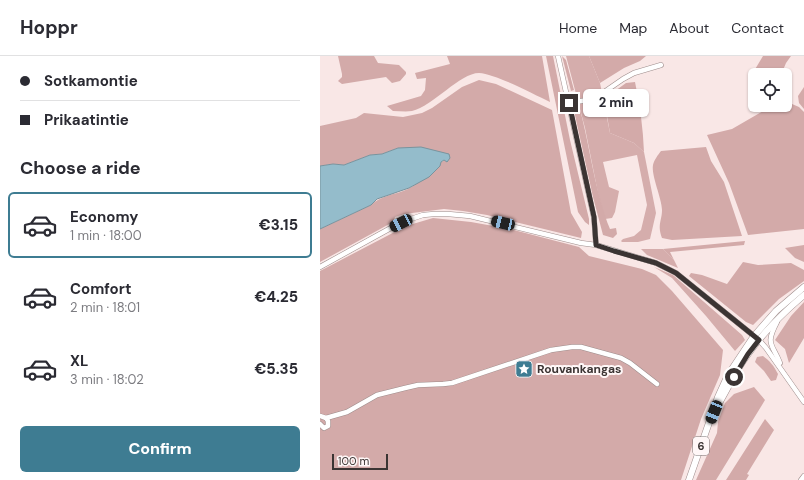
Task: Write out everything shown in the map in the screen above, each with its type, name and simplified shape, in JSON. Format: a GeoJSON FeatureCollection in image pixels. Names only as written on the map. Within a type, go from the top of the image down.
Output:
{"type":"FeatureCollection","features":[{"type":"Feature","properties":{"kind":"highway","name":"6"},"geometry":{"type":"LineString","coordinates":[[689,480],[718,397],[728,375],[776,311],[804,287]]}},
{"type":"Feature","properties":{"kind":"highway","name":"6"},"geometry":{"type":"LineString","coordinates":[[757,338],[804,295]]}},
{"type":"Feature","properties":{"kind":"street"},"geometry":{"type":"LineString","coordinates":[[558,56],[594,217],[596,245]]}},
{"type":"Feature","properties":{"kind":"street"},"geometry":{"type":"LineString","coordinates":[[569,103],[594,99],[634,73],[661,65]]}},
{"type":"Feature","properties":{"kind":"street"},"geometry":{"type":"LineString","coordinates":[[320,267],[408,220],[423,215],[434,214],[470,216],[581,243],[596,245],[656,263],[676,273],[757,338],[780,367],[804,402]]}},
{"type":"Feature","properties":{"kind":"street"},"geometry":{"type":"LineString","coordinates":[[778,318],[770,340],[770,345],[777,357],[780,367]]}},
{"type":"Feature","properties":{"kind":"street"},"geometry":{"type":"LineString","coordinates":[[320,416],[326,418],[347,412],[377,395],[418,385],[452,383],[564,347],[580,347],[621,358],[630,363],[657,384]]}},
{"type":"Feature","properties":{"kind":"street"},"geometry":{"type":"LineString","coordinates":[[320,424],[324,428],[328,426],[328,421],[326,418]]}},
{"type":"Feature","properties":{"kind":"street"},"geometry":{"type":"LineString","coordinates":[[801,480],[804,476]]}},
{"type":"Feature","properties":{"kind":"shaded area"},"geometry":{"type":"Polygon","coordinates":[[[338,56],[374,56],[378,63],[399,65],[406,72],[406,74],[400,81],[392,83],[386,77],[342,84],[338,81],[342,77],[342,74],[338,56]]]}},
{"type":"Feature","properties":{"kind":"shaded area"},"geometry":{"type":"Polygon","coordinates":[[[447,56],[542,56],[550,102],[495,77],[479,73],[463,78],[429,103],[412,111],[393,111],[387,106],[421,96],[425,90],[426,78],[417,79],[415,73],[450,64],[447,56]]]}},
{"type":"Feature","properties":{"kind":"shaded area"},"geometry":{"type":"Polygon","coordinates":[[[546,56],[553,56],[570,140],[589,219],[589,225],[578,212],[546,56]]]}},
{"type":"Feature","properties":{"kind":"shaded area"},"geometry":{"type":"Polygon","coordinates":[[[562,56],[566,60],[574,90],[571,91],[562,56]]]}},
{"type":"Feature","properties":{"kind":"shaded area"},"geometry":{"type":"Polygon","coordinates":[[[566,56],[589,56],[600,83],[610,133],[634,143],[644,152],[656,213],[650,239],[638,242],[621,241],[634,236],[641,230],[647,205],[637,155],[603,162],[609,187],[619,191],[615,212],[612,218],[605,219],[598,193],[585,128],[566,56]]]}},
{"type":"Feature","properties":{"kind":"shaded area"},"geometry":{"type":"Polygon","coordinates":[[[589,56],[646,56],[640,61],[624,68],[600,83],[589,56]]]}},
{"type":"Feature","properties":{"kind":"shaded area"},"geometry":{"type":"Polygon","coordinates":[[[763,56],[791,56],[784,68],[756,68],[763,56]]]}},
{"type":"Feature","properties":{"kind":"shaded area"},"geometry":{"type":"Polygon","coordinates":[[[479,80],[496,84],[552,110],[571,213],[582,232],[581,238],[487,215],[444,209],[404,214],[395,217],[393,222],[320,262],[320,229],[371,205],[379,199],[408,189],[442,161],[448,159],[398,148],[382,154],[370,155],[344,165],[333,164],[320,166],[320,126],[356,118],[364,113],[403,117],[422,113],[432,108],[462,87],[479,80]]]}},
{"type":"Feature","properties":{"kind":"shaded area"},"geometry":{"type":"Polygon","coordinates":[[[635,82],[641,117],[644,152],[634,143],[610,133],[604,99],[626,83],[635,82]]]}},
{"type":"Feature","properties":{"kind":"shaded area"},"geometry":{"type":"Polygon","coordinates":[[[804,87],[804,109],[799,103],[798,96],[804,87]]]}},
{"type":"Feature","properties":{"kind":"shaded area"},"geometry":{"type":"Polygon","coordinates":[[[792,104],[799,107],[804,112],[804,229],[748,235],[729,183],[707,135],[732,129],[761,112],[792,112],[792,104]]]}},
{"type":"Feature","properties":{"kind":"shaded area"},"geometry":{"type":"Polygon","coordinates":[[[573,106],[579,106],[598,190],[607,222],[610,229],[616,228],[617,234],[613,238],[603,235],[573,106]]]}},
{"type":"Feature","properties":{"kind":"shaded area"},"geometry":{"type":"Polygon","coordinates":[[[706,147],[711,161],[724,182],[742,236],[672,240],[662,238],[660,226],[662,205],[654,175],[654,161],[661,151],[706,147]]]}},
{"type":"Feature","properties":{"kind":"shaded area"},"geometry":{"type":"Polygon","coordinates":[[[433,218],[471,222],[510,229],[579,247],[589,256],[642,269],[656,275],[672,291],[723,350],[720,375],[701,419],[681,480],[320,480],[320,271],[406,226],[433,218]]]}},
{"type":"Feature","properties":{"kind":"shaded area"},"geometry":{"type":"Polygon","coordinates":[[[745,241],[744,245],[670,252],[674,260],[663,249],[745,241]]]}},
{"type":"Feature","properties":{"kind":"shaded area"},"geometry":{"type":"Polygon","coordinates":[[[804,245],[804,262],[795,258],[785,248],[804,245]]]}},
{"type":"Feature","properties":{"kind":"shaded area"},"geometry":{"type":"Polygon","coordinates":[[[641,249],[663,249],[674,260],[678,268],[647,255],[641,249]]]}},
{"type":"Feature","properties":{"kind":"shaded area"},"geometry":{"type":"Polygon","coordinates":[[[743,262],[758,265],[791,263],[804,270],[804,281],[779,299],[753,325],[746,322],[689,276],[691,273],[702,275],[727,284],[743,262]]]}},
{"type":"Feature","properties":{"kind":"shaded area"},"geometry":{"type":"Polygon","coordinates":[[[654,267],[673,275],[742,335],[745,340],[735,351],[672,278],[654,267]]]}},
{"type":"Feature","properties":{"kind":"shaded area"},"geometry":{"type":"Polygon","coordinates":[[[804,302],[804,338],[789,363],[785,349],[775,340],[791,316],[804,302]]]}},
{"type":"Feature","properties":{"kind":"shaded area"},"geometry":{"type":"Polygon","coordinates":[[[763,356],[770,362],[778,374],[776,380],[771,381],[755,362],[757,357],[763,356]]]}},
{"type":"Feature","properties":{"kind":"shaded area"},"geometry":{"type":"Polygon","coordinates":[[[754,387],[765,400],[716,480],[696,480],[717,433],[718,422],[725,403],[734,394],[754,387]]]}},
{"type":"Feature","properties":{"kind":"shaded area"},"geometry":{"type":"Polygon","coordinates":[[[765,419],[774,430],[747,474],[749,475],[746,480],[726,480],[765,419]]]}},
{"type":"Feature","properties":{"kind":"water"},"geometry":{"type":"Polygon","coordinates":[[[421,147],[449,154],[450,158],[447,162],[444,160],[441,162],[440,166],[429,177],[409,188],[377,199],[371,205],[320,229],[320,166],[333,164],[344,165],[370,155],[382,154],[398,148],[421,147]]]}},
{"type":"Feature","properties":{"kind":"place","name":"Rouvankangas"},"geometry":{"type":"Point","coordinates":[524,369]}},
{"type":"Feature","properties":{"kind":"route"},"geometry":{"type":"LineString","coordinates":[[569,103],[594,217],[596,245],[598,247],[656,263],[676,273],[759,340],[748,354],[734,377]]}}]}
